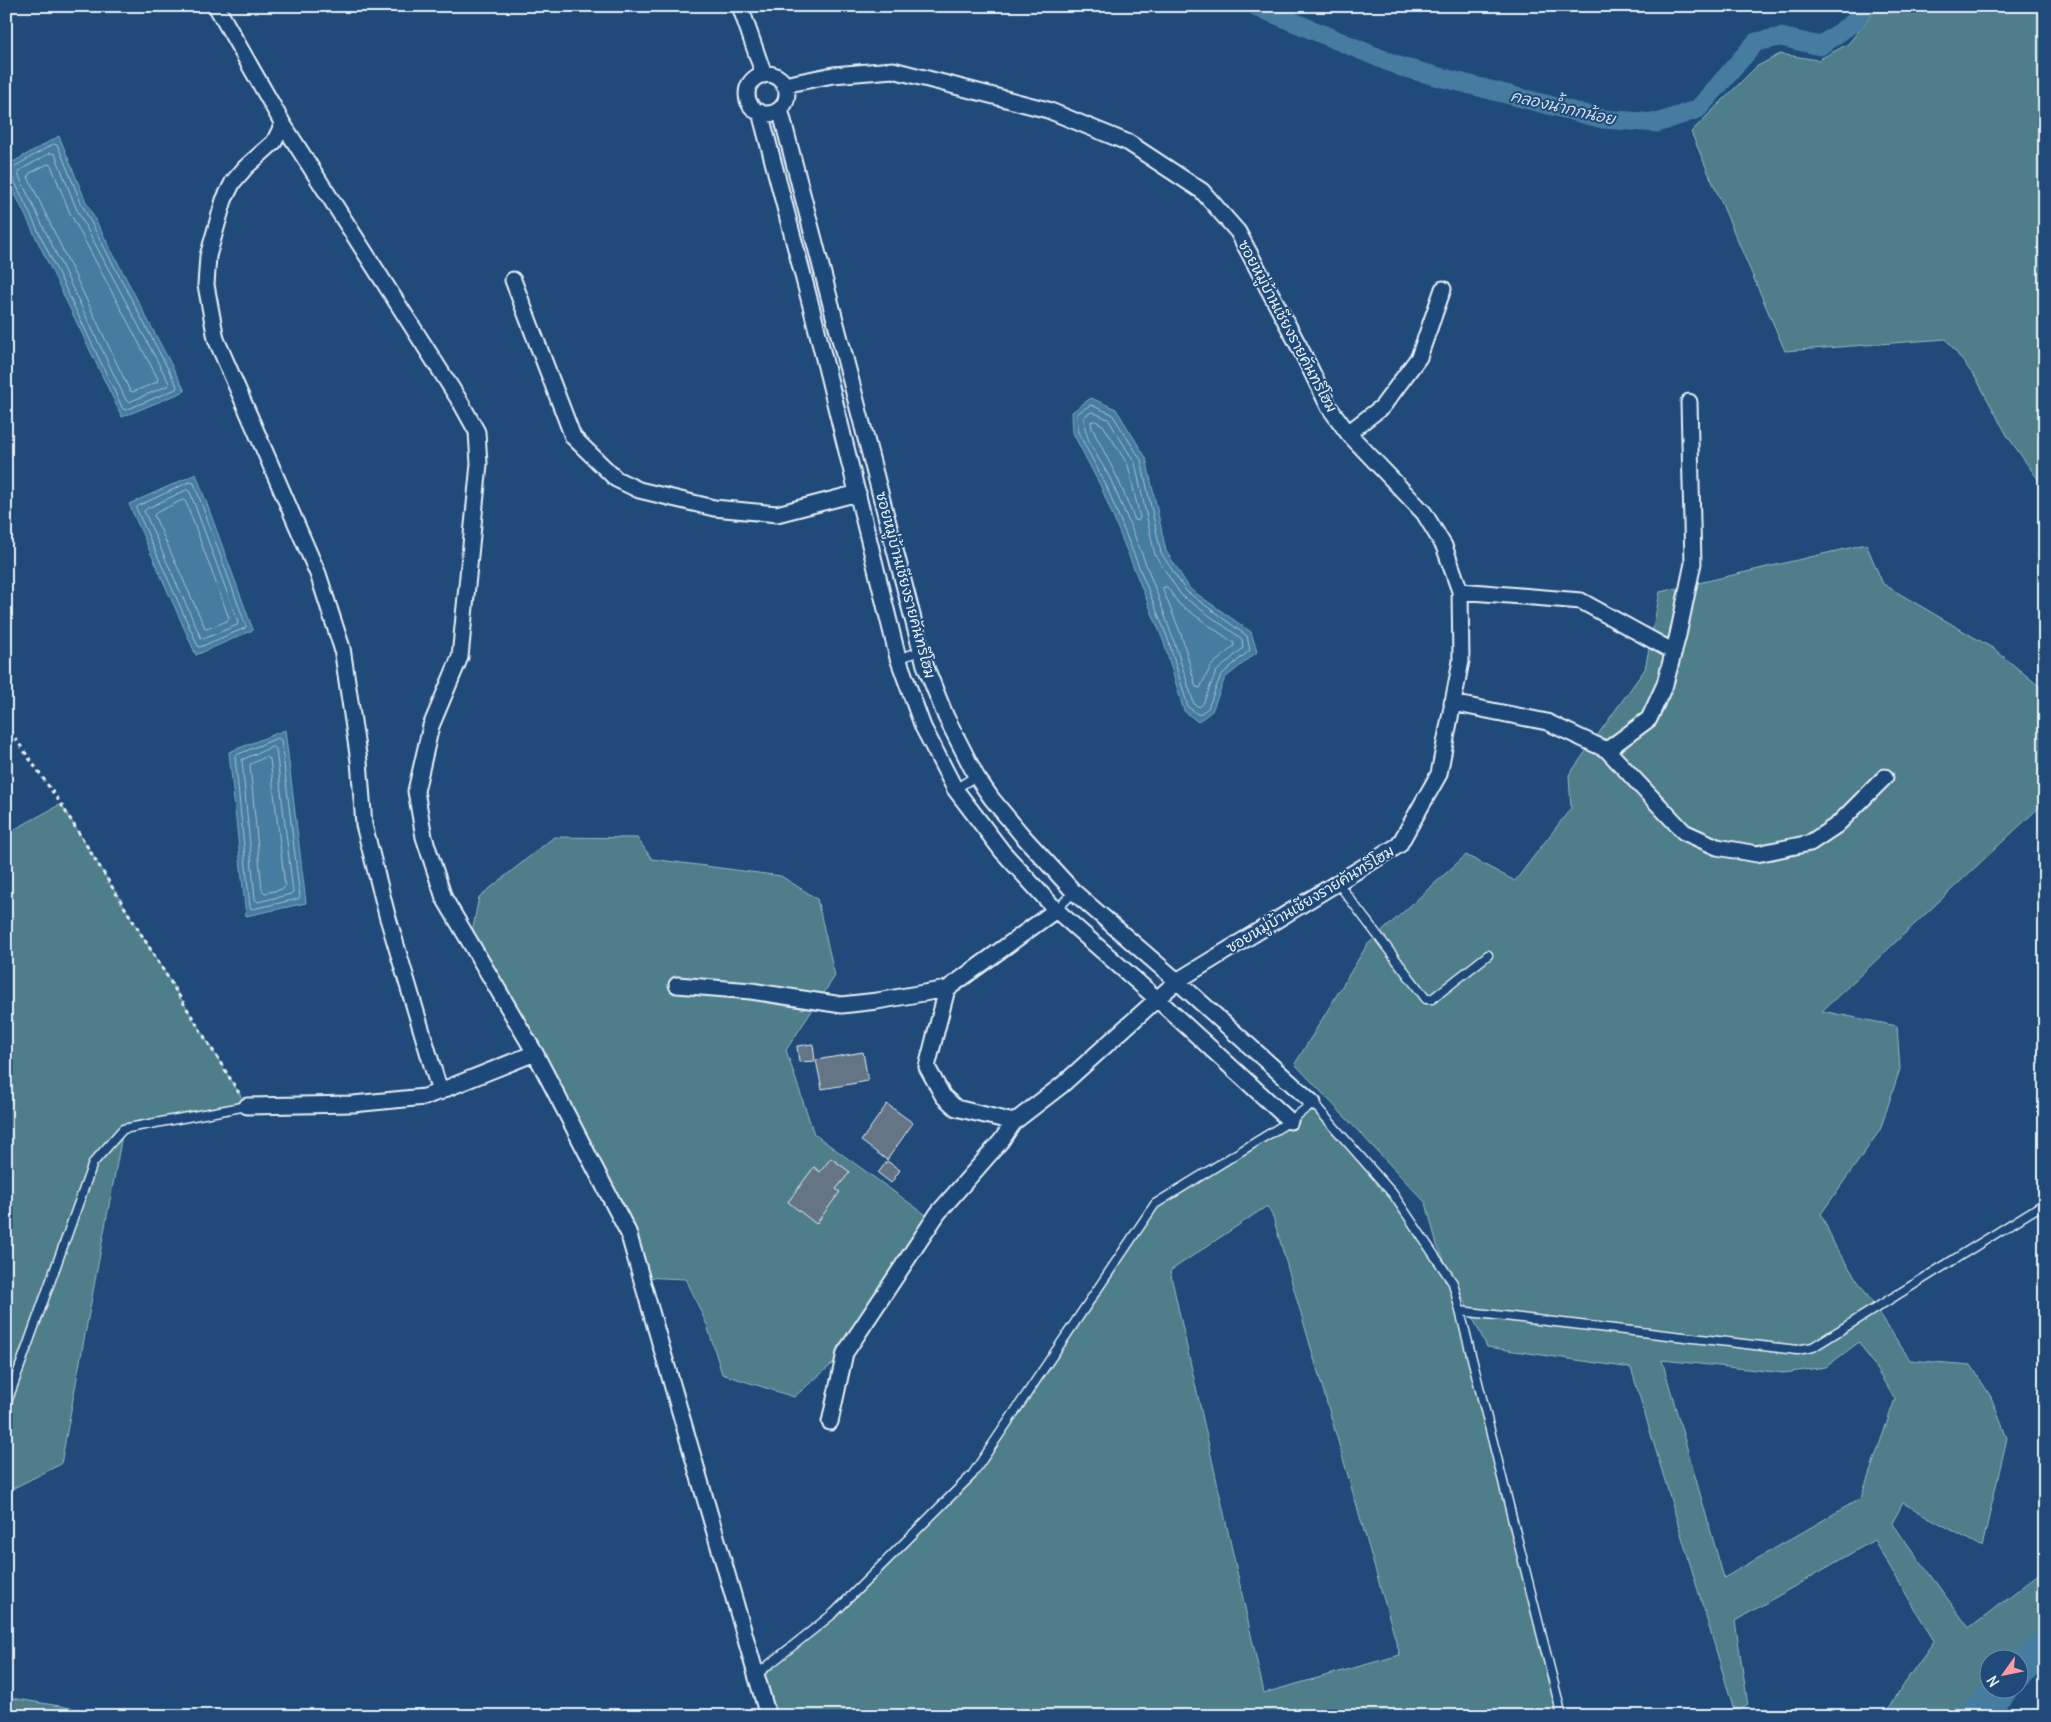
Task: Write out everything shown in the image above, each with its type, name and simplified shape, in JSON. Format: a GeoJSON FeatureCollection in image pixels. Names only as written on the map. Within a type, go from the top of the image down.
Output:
{"type":"FeatureCollection","features":[{"type":"Feature","properties":{"kind":"street"},"geometry":{"type":"LineString","coordinates":[[216,6],[283,124],[462,403],[476,432],[479,464],[460,657],[431,726],[416,791],[424,837],[444,898],[536,1053],[628,1232],[768,1716]]}},
{"type":"Feature","properties":{"kind":"street"},"geometry":{"type":"LineString","coordinates":[[740,6],[764,74]]}},
{"type":"Feature","properties":{"kind":"street","name":"ซอยหมู่บ้านเชียงรายคันทรีโฮม"},"geometry":{"type":"LineString","coordinates":[[784,85],[833,75],[893,70],[1048,110],[1129,143],[1202,191],[1238,232],[1329,407],[1348,433],[1424,513],[1444,546],[1460,591],[1461,661],[1439,774],[1399,846],[1177,981],[1062,1085],[1014,1122],[1001,1141],[938,1213],[845,1353],[830,1422]]}},
{"type":"Feature","properties":{"kind":"street"},"geometry":{"type":"LineString","coordinates":[[764,74],[777,77],[784,85],[786,98],[780,109],[766,114],[750,105],[748,92],[755,78],[764,74]]}},
{"type":"Feature","properties":{"kind":"street","name":"ซอยหมู่บ้านเชียงรายคันทรีโฮม"},"geometry":{"type":"LineString","coordinates":[[780,109],[923,651],[925,665],[946,717],[976,776],[992,799],[1074,892],[1313,1103]]}},
{"type":"Feature","properties":{"kind":"street"},"geometry":{"type":"LineString","coordinates":[[760,112],[811,306],[898,658],[922,727],[955,789],[1002,851],[1056,910],[1157,999],[1290,1121]]}},
{"type":"Feature","properties":{"kind":"street"},"geometry":{"type":"LineString","coordinates":[[283,124],[274,142],[246,167],[233,182],[224,200],[208,256],[206,285],[210,314],[216,339],[318,574],[342,648],[359,761],[364,825],[387,915],[440,1092]]}},
{"type":"Feature","properties":{"kind":"street"},"geometry":{"type":"LineString","coordinates":[[512,280],[573,437],[616,479],[639,490],[714,508],[778,514],[858,494]]}},
{"type":"Feature","properties":{"kind":"street"},"geometry":{"type":"LineString","coordinates":[[1348,433],[1382,407],[1418,358],[1443,289]]}},
{"type":"Feature","properties":{"kind":"street"},"geometry":{"type":"LineString","coordinates":[[1607,750],[1649,719],[1665,684],[1674,652],[1693,563],[1689,402]]}},
{"type":"Feature","properties":{"kind":"street"},"geometry":{"type":"LineString","coordinates":[[1460,591],[1581,600],[1674,652]]}},
{"type":"Feature","properties":{"kind":"street"},"geometry":{"type":"LineString","coordinates":[[1452,703],[1547,722],[1607,750],[1684,832],[1717,848],[1757,854],[1810,843],[1837,825],[1885,778]]}},
{"type":"Feature","properties":{"kind":"street"},"geometry":{"type":"LineString","coordinates":[[677,985],[751,991],[842,1005],[947,989],[1056,910]]}},
{"type":"Feature","properties":{"kind":"street"},"geometry":{"type":"LineString","coordinates":[[947,989],[927,1066],[934,1082],[943,1096],[956,1108],[1014,1122]]}},
{"type":"Feature","properties":{"kind":"street"},"geometry":{"type":"LineString","coordinates":[[247,1106],[353,1104],[425,1097],[536,1053]]}},
{"type":"Feature","properties":{"kind":"lane"},"geometry":{"type":"LineString","coordinates":[[811,306],[831,303]]}},
{"type":"Feature","properties":{"kind":"lane"},"geometry":{"type":"LineString","coordinates":[[898,658],[923,651]]}},
{"type":"Feature","properties":{"kind":"lane"},"geometry":{"type":"LineString","coordinates":[[955,789],[976,776]]}},
{"type":"Feature","properties":{"kind":"lane"},"geometry":{"type":"LineString","coordinates":[[1337,882],[1426,999],[1432,999],[1488,955]]}},
{"type":"Feature","properties":{"kind":"lane"},"geometry":{"type":"LineString","coordinates":[[1056,910],[1074,892]]}},
{"type":"Feature","properties":{"kind":"lane"},"geometry":{"type":"LineString","coordinates":[[756,1675],[834,1613],[972,1476],[1155,1204],[1290,1121],[1313,1103],[1393,1194],[1453,1283],[1562,1716]]}},
{"type":"Feature","properties":{"kind":"lane"},"geometry":{"type":"LineString","coordinates":[[6,1405],[93,1164],[123,1129],[247,1106]]}},
{"type":"Feature","properties":{"kind":"lane"},"geometry":{"type":"LineString","coordinates":[[1460,1311],[1797,1350],[1813,1347],[2045,1203]]}},
{"type":"Feature","properties":{"kind":"lane"},"geometry":{"type":"LineString","coordinates":[[2041,1716],[2045,1711]]}},
{"type":"Feature","properties":{"kind":"path"},"geometry":{"type":"LineString","coordinates":[[6,725],[61,804],[247,1106]]}},
{"type":"Feature","properties":{"kind":"green space"},"geometry":{"type":"Polygon","coordinates":[[[1879,6],[2045,6],[2045,489],[2008,437],[1977,380],[1946,339],[1785,351],[1691,132],[1756,67],[1780,54],[1818,60],[1848,44],[1879,6]]]}},
{"type":"Feature","properties":{"kind":"green space"},"geometry":{"type":"Polygon","coordinates":[[[1866,544],[1883,584],[1994,649],[2045,691],[2045,802],[1822,1011],[1897,1026],[1900,1069],[1880,1130],[1821,1214],[1836,1248],[1910,1360],[1971,1365],[1991,1397],[2007,1438],[1982,1547],[1903,1503],[1892,1523],[1969,1628],[2045,1569],[2045,1625],[2021,1650],[1978,1650],[1978,1694],[1965,1716],[1885,1716],[1902,1686],[1934,1641],[1874,1540],[1735,1621],[1748,1705],[1735,1713],[1631,1368],[1487,1347],[1437,1245],[1426,1203],[1295,1064],[1367,945],[1466,855],[1515,881],[1571,808],[1569,775],[1645,669],[1660,592],[1866,544]],[[1859,1342],[1826,1367],[1784,1373],[1662,1360],[1724,1578],[1861,1498],[1895,1399],[1859,1342]]]}},
{"type":"Feature","properties":{"kind":"green space"},"geometry":{"type":"Polygon","coordinates":[[[61,804],[247,1106],[123,1130],[61,1464],[6,1492],[6,1405],[79,1200],[6,1391],[6,834],[61,804]]]}},
{"type":"Feature","properties":{"kind":"green space"},"geometry":{"type":"Polygon","coordinates":[[[554,837],[637,838],[652,859],[781,876],[817,899],[835,976],[786,1050],[814,1134],[933,1220],[845,1353],[794,1397],[722,1374],[707,1325],[686,1279],[641,1277],[628,1232],[470,942],[479,897],[554,837]]]}},
{"type":"Feature","properties":{"kind":"green space"},"geometry":{"type":"Polygon","coordinates":[[[1313,1103],[1393,1194],[1453,1283],[1562,1716],[768,1716],[756,1675],[834,1613],[972,1475],[1155,1204],[1313,1103]],[[1267,1206],[1170,1271],[1264,1693],[1400,1655],[1273,1217],[1267,1206]]]}},
{"type":"Feature","properties":{"kind":"green space"},"geometry":{"type":"Polygon","coordinates":[[[6,1697],[119,1716],[6,1716],[6,1697]]]}},
{"type":"Feature","properties":{"kind":"water"},"geometry":{"type":"Polygon","coordinates":[[[59,136],[86,202],[185,391],[122,417],[6,175],[6,166],[59,136]]]}},
{"type":"Feature","properties":{"kind":"water"},"geometry":{"type":"Polygon","coordinates":[[[1091,398],[1116,409],[1146,458],[1166,551],[1190,589],[1251,632],[1257,652],[1225,678],[1212,711],[1198,722],[1184,711],[1163,640],[1101,487],[1073,433],[1072,412],[1091,398]]]}},
{"type":"Feature","properties":{"kind":"water"},"geometry":{"type":"Polygon","coordinates":[[[196,474],[253,630],[196,655],[129,504],[196,474]]]}},
{"type":"Feature","properties":{"kind":"water"},"geometry":{"type":"Polygon","coordinates":[[[285,730],[306,903],[246,916],[229,752],[285,730]]]}},
{"type":"Feature","properties":{"kind":"building"},"geometry":{"type":"Polygon","coordinates":[[[813,1044],[815,1061],[799,1062],[797,1046],[813,1044]]]}},
{"type":"Feature","properties":{"kind":"building"},"geometry":{"type":"Polygon","coordinates":[[[863,1052],[868,1081],[822,1089],[816,1060],[863,1052]]]}},
{"type":"Feature","properties":{"kind":"building"},"geometry":{"type":"Polygon","coordinates":[[[887,1104],[913,1123],[887,1160],[861,1141],[887,1104]]]}},
{"type":"Feature","properties":{"kind":"building"},"geometry":{"type":"Polygon","coordinates":[[[831,1158],[850,1172],[836,1189],[840,1192],[816,1224],[788,1202],[814,1167],[820,1172],[831,1158]]]}},
{"type":"Feature","properties":{"kind":"building"},"geometry":{"type":"Polygon","coordinates":[[[887,1161],[900,1170],[891,1183],[878,1173],[887,1161]]]}},
{"type":"Feature","properties":{"kind":"waterway","name":"คลองน้ำกกน้อย"},"geometry":{"type":"LineString","coordinates":[[1255,6],[1401,67],[1603,119],[1657,123],[1698,109],[1756,42],[1781,37],[1820,46],[1854,22],[1865,6]]}},
{"type":"Feature","properties":{"kind":"waterway"},"geometry":{"type":"LineString","coordinates":[[2028,1662],[2045,1646]]}},
{"type":"Feature","properties":{"kind":"waterway"},"geometry":{"type":"LineString","coordinates":[[1975,1716],[1991,1700]]}}]}
